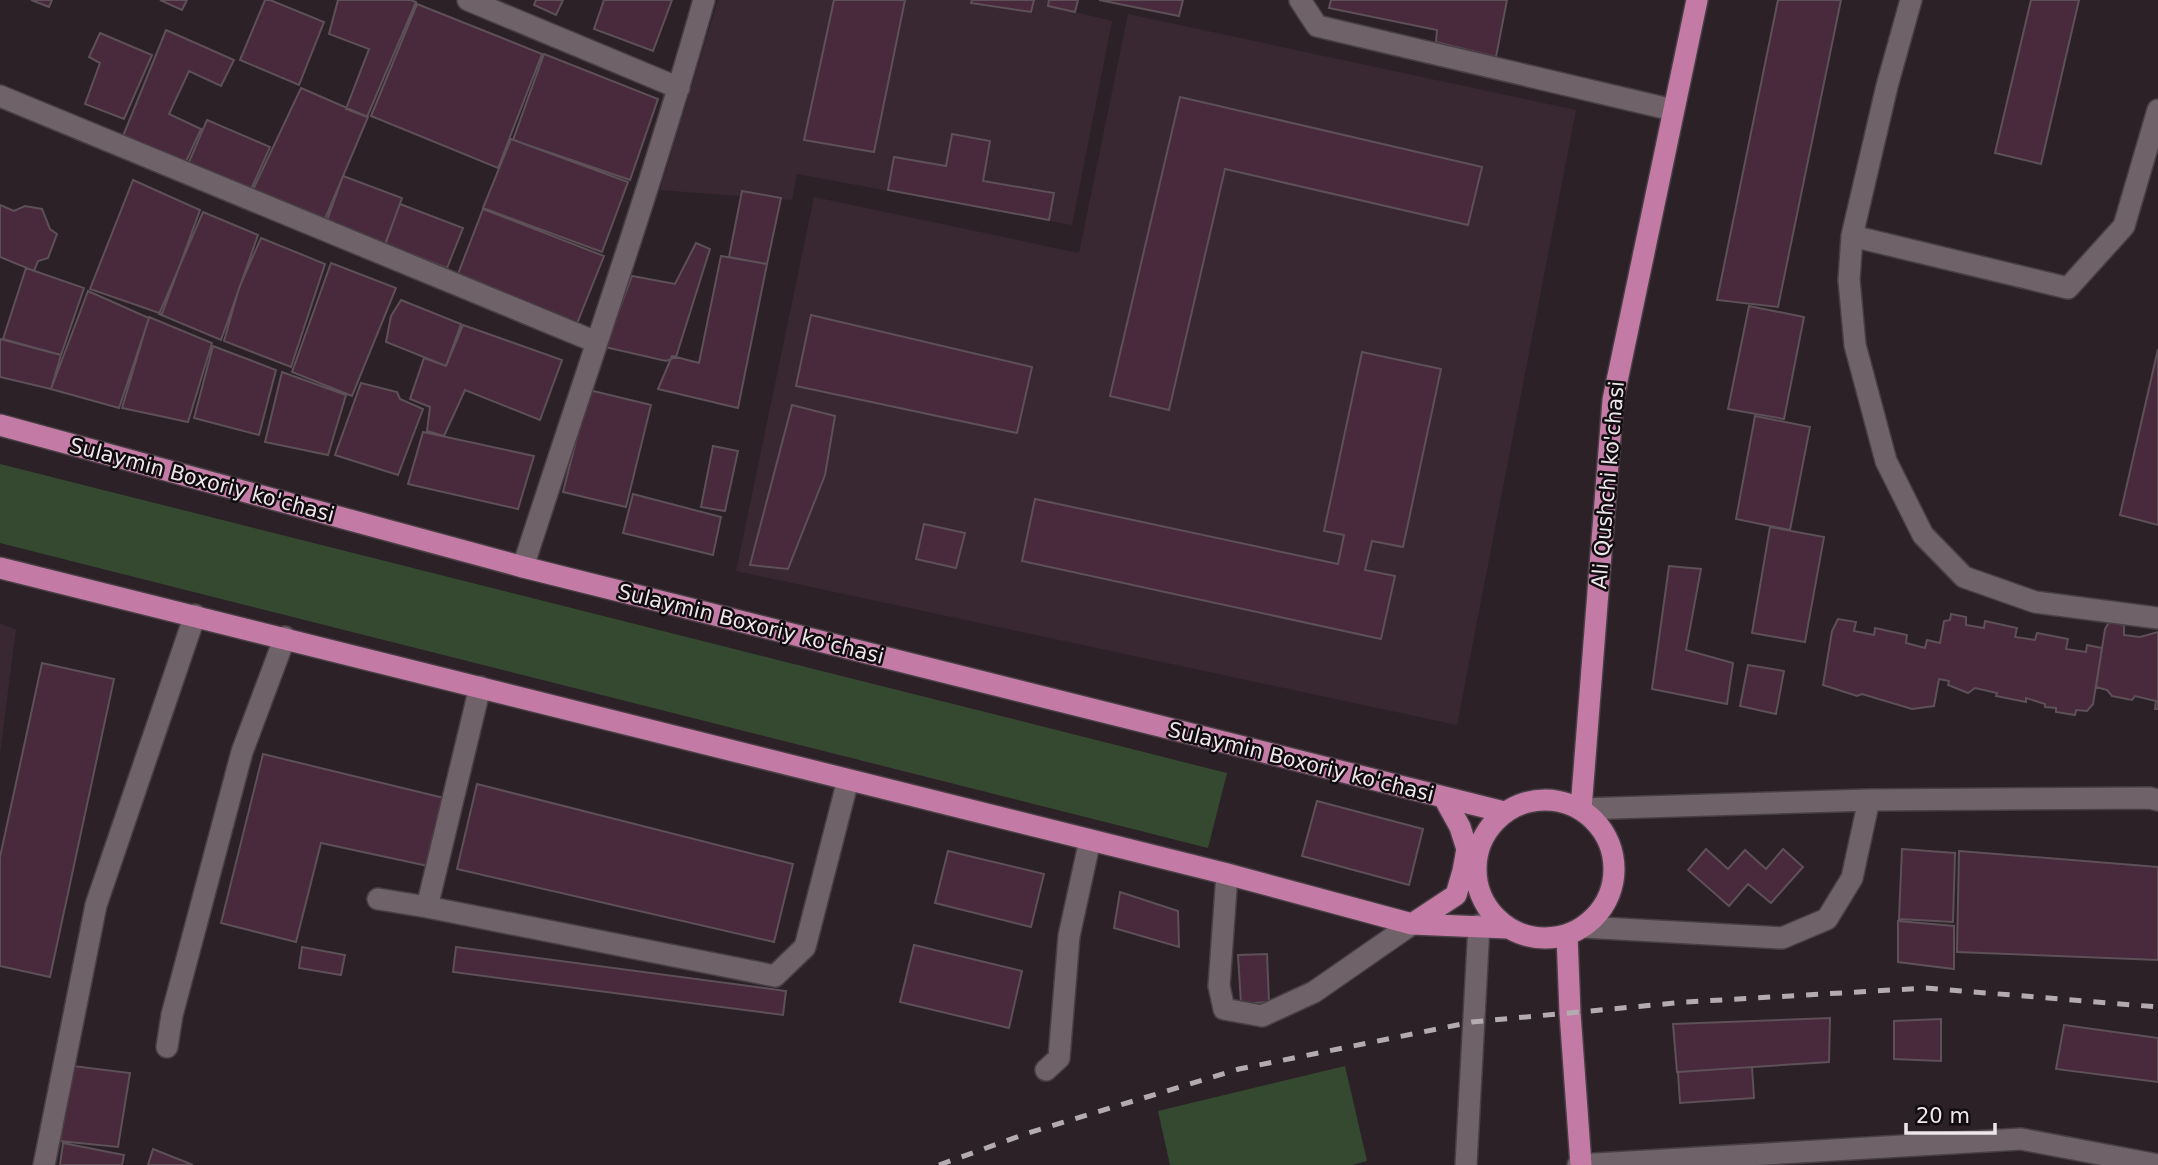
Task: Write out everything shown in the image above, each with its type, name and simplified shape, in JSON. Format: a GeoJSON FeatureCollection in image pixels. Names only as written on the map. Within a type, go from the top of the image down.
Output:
{"type":"FeatureCollection","features":[{"type":"Feature","properties":{"kind":"main road","name":"Ali Qushchi ko'chasi"},"geometry":{"type":"LineString","coordinates":[[1581,809],[1613,400],[1697,0]]}},
{"type":"Feature","properties":{"kind":"main road","name":"Sulaymin Boxoriy ko'chasi"},"geometry":{"type":"LineString","coordinates":[[0,425],[523,567],[1504,812]]}},
{"type":"Feature","properties":{"kind":"main road"},"geometry":{"type":"LineString","coordinates":[[0,568],[1227,874],[1412,924],[1507,928],[1525,936],[1546,939],[1575,931],[1600,911],[1611,890],[1614,868],[1610,845],[1599,824],[1581,809],[1563,801],[1542,799],[1523,803],[1504,812],[1489,828],[1478,848],[1475,870],[1479,892],[1490,912],[1507,928]]}},
{"type":"Feature","properties":{"kind":"main road"},"geometry":{"type":"LineString","coordinates":[[1412,924],[1455,895],[1463,870],[1467,849],[1460,827],[1444,798]]}},
{"type":"Feature","properties":{"kind":"main road"},"geometry":{"type":"LineString","coordinates":[[1575,931],[1570,1013],[1580,1165]]}},
{"type":"Feature","properties":{"kind":"street"},"geometry":{"type":"LineString","coordinates":[[468,0],[679,88]]}},
{"type":"Feature","properties":{"kind":"street"},"geometry":{"type":"LineString","coordinates":[[523,567],[640,216],[704,0]]}},
{"type":"Feature","properties":{"kind":"street"},"geometry":{"type":"LineString","coordinates":[[1300,0],[1317,26],[1674,110]]}},
{"type":"Feature","properties":{"kind":"street"},"geometry":{"type":"LineString","coordinates":[[1911,0],[1887,86],[1852,236],[1849,280],[1855,345],[1886,461],[1923,535],[1964,577],[2035,602],[2158,618]]}},
{"type":"Feature","properties":{"kind":"street"},"geometry":{"type":"LineString","coordinates":[[0,96],[596,342]]}},
{"type":"Feature","properties":{"kind":"street"},"geometry":{"type":"LineString","coordinates":[[1852,236],[2068,288],[2124,226],[2158,110]]}},
{"type":"Feature","properties":{"kind":"street"},"geometry":{"type":"LineString","coordinates":[[44,1165],[96,905],[195,615]]}},
{"type":"Feature","properties":{"kind":"street"},"geometry":{"type":"LineString","coordinates":[[167,1047],[172,1015],[242,752],[285,638]]}},
{"type":"Feature","properties":{"kind":"street"},"geometry":{"type":"LineString","coordinates":[[427,907],[480,687]]}},
{"type":"Feature","properties":{"kind":"street"},"geometry":{"type":"LineString","coordinates":[[378,899],[775,976],[804,947],[848,780]]}},
{"type":"Feature","properties":{"kind":"street"},"geometry":{"type":"LineString","coordinates":[[1581,809],[1869,800],[2158,800]]}},
{"type":"Feature","properties":{"kind":"street"},"geometry":{"type":"LineString","coordinates":[[1575,931],[1783,938],[1827,919],[1853,878],[1869,800]]}},
{"type":"Feature","properties":{"kind":"street"},"geometry":{"type":"LineString","coordinates":[[1046,1070],[1059,1058],[1069,936],[1090,840]]}},
{"type":"Feature","properties":{"kind":"street"},"geometry":{"type":"LineString","coordinates":[[1227,874],[1219,986],[1224,1009],[1262,1016],[1314,992],[1412,924]]}},
{"type":"Feature","properties":{"kind":"street"},"geometry":{"type":"LineString","coordinates":[[1466,1165],[1479,925]]}},
{"type":"Feature","properties":{"kind":"street"},"geometry":{"type":"LineString","coordinates":[[1580,1165],[1837,1157],[2021,1139],[2158,1165]]}},
{"type":"Feature","properties":{"kind":"shaded area"},"geometry":{"type":"Polygon","coordinates":[[[718,0],[1078,0],[1075,12],[1112,21],[1072,225],[797,174],[792,200],[660,190],[718,0]]]}},
{"type":"Feature","properties":{"kind":"shaded area"},"geometry":{"type":"Polygon","coordinates":[[[1128,14],[1576,110],[1457,725],[736,571],[814,197],[1079,253],[1128,14]]]}},
{"type":"Feature","properties":{"kind":"shaded area"},"geometry":{"type":"Polygon","coordinates":[[[0,624],[16,629],[0,754],[0,624]]]}},
{"type":"Feature","properties":{"kind":"green space"},"geometry":{"type":"Polygon","coordinates":[[[0,464],[1227,773],[1208,848],[0,543],[0,464]]]}},
{"type":"Feature","properties":{"kind":"green space"},"geometry":{"type":"Polygon","coordinates":[[[1345,1066],[1367,1161],[1352,1165],[1170,1165],[1158,1111],[1345,1066]]]}},
{"type":"Feature","properties":{"kind":"building"},"geometry":{"type":"Polygon","coordinates":[[[31,0],[52,0],[49,7],[31,0]]]}},
{"type":"Feature","properties":{"kind":"building"},"geometry":{"type":"Polygon","coordinates":[[[160,0],[187,0],[182,10],[160,0]]]}},
{"type":"Feature","properties":{"kind":"building"},"geometry":{"type":"Polygon","coordinates":[[[265,0],[324,22],[299,85],[240,60],[265,0]]]}},
{"type":"Feature","properties":{"kind":"building"},"geometry":{"type":"Polygon","coordinates":[[[338,0],[416,2],[367,117],[346,109],[369,49],[329,34],[338,0]]]}},
{"type":"Feature","properties":{"kind":"building"},"geometry":{"type":"Polygon","coordinates":[[[536,0],[563,0],[556,15],[534,5],[536,0]]]}},
{"type":"Feature","properties":{"kind":"building"},"geometry":{"type":"Polygon","coordinates":[[[604,0],[672,0],[653,51],[594,29],[604,0]]]}},
{"type":"Feature","properties":{"kind":"building"},"geometry":{"type":"Polygon","coordinates":[[[834,0],[905,0],[874,152],[804,140],[834,0]]]}},
{"type":"Feature","properties":{"kind":"building"},"geometry":{"type":"Polygon","coordinates":[[[972,0],[1034,0],[1031,12],[971,3],[972,0]]]}},
{"type":"Feature","properties":{"kind":"building"},"geometry":{"type":"Polygon","coordinates":[[[1049,0],[1078,0],[1075,12],[1048,6],[1049,0]]]}},
{"type":"Feature","properties":{"kind":"building"},"geometry":{"type":"Polygon","coordinates":[[[1099,0],[1183,0],[1179,16],[1099,0]]]}},
{"type":"Feature","properties":{"kind":"building"},"geometry":{"type":"Polygon","coordinates":[[[1331,0],[1507,0],[1496,57],[1436,42],[1437,30],[1329,8],[1331,0]]]}},
{"type":"Feature","properties":{"kind":"building"},"geometry":{"type":"Polygon","coordinates":[[[1778,0],[1841,0],[1778,307],[1717,300],[1778,0]]]}},
{"type":"Feature","properties":{"kind":"building"},"geometry":{"type":"Polygon","coordinates":[[[2031,0],[2079,0],[2041,164],[1995,153],[2031,0]]]}},
{"type":"Feature","properties":{"kind":"building"},"geometry":{"type":"Polygon","coordinates":[[[417,4],[542,54],[498,168],[371,116],[417,4]]]}},
{"type":"Feature","properties":{"kind":"building"},"geometry":{"type":"Polygon","coordinates":[[[166,30],[234,60],[221,86],[189,71],[169,114],[201,129],[184,166],[123,136],[166,30]]]}},
{"type":"Feature","properties":{"kind":"building"},"geometry":{"type":"Polygon","coordinates":[[[100,33],[152,55],[124,119],[85,104],[100,63],[89,57],[100,33]]]}},
{"type":"Feature","properties":{"kind":"building"},"geometry":{"type":"Polygon","coordinates":[[[544,54],[658,99],[630,180],[513,140],[544,54]]]}},
{"type":"Feature","properties":{"kind":"building"},"geometry":{"type":"Polygon","coordinates":[[[301,88],[368,117],[322,226],[251,194],[301,88]]]}},
{"type":"Feature","properties":{"kind":"building"},"geometry":{"type":"Polygon","coordinates":[[[1180,97],[1482,167],[1468,225],[1225,169],[1169,410],[1110,396],[1180,97]]]}},
{"type":"Feature","properties":{"kind":"building"},"geometry":{"type":"Polygon","coordinates":[[[207,120],[270,147],[248,196],[186,169],[207,120]]]}},
{"type":"Feature","properties":{"kind":"building"},"geometry":{"type":"Polygon","coordinates":[[[952,134],[990,141],[983,181],[1054,193],[1049,220],[888,190],[894,157],[946,166],[952,134]]]}},
{"type":"Feature","properties":{"kind":"building"},"geometry":{"type":"Polygon","coordinates":[[[511,139],[628,182],[602,252],[483,208],[511,139]]]}},
{"type":"Feature","properties":{"kind":"building"},"geometry":{"type":"Polygon","coordinates":[[[343,176],[402,198],[384,248],[325,226],[343,176]]]}},
{"type":"Feature","properties":{"kind":"building"},"geometry":{"type":"Polygon","coordinates":[[[133,180],[200,210],[162,314],[90,289],[133,180]]]}},
{"type":"Feature","properties":{"kind":"building"},"geometry":{"type":"Polygon","coordinates":[[[742,191],[781,198],[767,264],[729,257],[742,191]]]}},
{"type":"Feature","properties":{"kind":"building"},"geometry":{"type":"Polygon","coordinates":[[[400,204],[463,228],[447,268],[385,244],[400,204]]]}},
{"type":"Feature","properties":{"kind":"building"},"geometry":{"type":"Polygon","coordinates":[[[0,205],[14,211],[25,206],[42,209],[50,229],[57,234],[48,258],[38,261],[34,271],[0,257],[0,205]]]}},
{"type":"Feature","properties":{"kind":"building"},"geometry":{"type":"Polygon","coordinates":[[[483,209],[604,256],[576,326],[456,279],[483,209]]]}},
{"type":"Feature","properties":{"kind":"building"},"geometry":{"type":"Polygon","coordinates":[[[203,212],[258,235],[221,340],[159,314],[203,212]]]}},
{"type":"Feature","properties":{"kind":"building"},"geometry":{"type":"Polygon","coordinates":[[[261,238],[325,264],[291,367],[224,341],[239,288],[261,238]]]}},
{"type":"Feature","properties":{"kind":"building"},"geometry":{"type":"Polygon","coordinates":[[[696,243],[710,249],[676,357],[666,361],[605,347],[632,276],[675,284],[696,243]]]}},
{"type":"Feature","properties":{"kind":"building"},"geometry":{"type":"Polygon","coordinates":[[[721,256],[767,264],[738,408],[658,389],[672,356],[699,363],[721,256]]]}},
{"type":"Feature","properties":{"kind":"building"},"geometry":{"type":"Polygon","coordinates":[[[331,263],[396,288],[352,396],[292,372],[331,263]]]}},
{"type":"Feature","properties":{"kind":"building"},"geometry":{"type":"Polygon","coordinates":[[[26,268],[84,288],[61,355],[3,339],[26,268]]]}},
{"type":"Feature","properties":{"kind":"building"},"geometry":{"type":"Polygon","coordinates":[[[88,291],[149,318],[119,408],[51,389],[88,291]]]}},
{"type":"Feature","properties":{"kind":"building"},"geometry":{"type":"Polygon","coordinates":[[[401,300],[461,324],[446,366],[386,342],[391,316],[401,300]]]}},
{"type":"Feature","properties":{"kind":"building"},"geometry":{"type":"Polygon","coordinates":[[[1749,306],[1804,317],[1784,419],[1728,409],[1749,306]]]}},
{"type":"Feature","properties":{"kind":"building"},"geometry":{"type":"Polygon","coordinates":[[[811,315],[1032,367],[1017,433],[796,386],[811,315]]]}},
{"type":"Feature","properties":{"kind":"building"},"geometry":{"type":"Polygon","coordinates":[[[149,317],[212,343],[188,422],[122,408],[149,317]]]}},
{"type":"Feature","properties":{"kind":"building"},"geometry":{"type":"Polygon","coordinates":[[[463,325],[562,360],[540,420],[465,390],[444,436],[427,431],[430,407],[410,399],[424,358],[446,366],[463,325]]]}},
{"type":"Feature","properties":{"kind":"building"},"geometry":{"type":"Polygon","coordinates":[[[0,339],[61,355],[51,389],[0,377],[0,339]]]}},
{"type":"Feature","properties":{"kind":"building"},"geometry":{"type":"Polygon","coordinates":[[[213,346],[276,370],[259,435],[194,418],[213,346]]]}},
{"type":"Feature","properties":{"kind":"building"},"geometry":{"type":"Polygon","coordinates":[[[2158,349],[2158,525],[2120,515],[2158,349]]]}},
{"type":"Feature","properties":{"kind":"building"},"geometry":{"type":"Polygon","coordinates":[[[1362,352],[1441,369],[1403,547],[1372,541],[1365,570],[1395,576],[1381,639],[1022,561],[1035,499],[1338,564],[1344,535],[1324,531],[1362,352]]]}},
{"type":"Feature","properties":{"kind":"building"},"geometry":{"type":"Polygon","coordinates":[[[282,372],[346,395],[328,455],[265,442],[282,372]]]}},
{"type":"Feature","properties":{"kind":"building"},"geometry":{"type":"Polygon","coordinates":[[[361,383],[397,392],[400,399],[423,409],[398,475],[335,455],[361,383]]]}},
{"type":"Feature","properties":{"kind":"building"},"geometry":{"type":"Polygon","coordinates":[[[589,390],[651,405],[626,507],[563,492],[589,390]]]}},
{"type":"Feature","properties":{"kind":"building"},"geometry":{"type":"Polygon","coordinates":[[[792,405],[835,416],[825,475],[788,569],[750,565],[792,405]]]}},
{"type":"Feature","properties":{"kind":"building"},"geometry":{"type":"Polygon","coordinates":[[[1755,416],[1810,427],[1790,530],[1736,519],[1755,416]]]}},
{"type":"Feature","properties":{"kind":"building"},"geometry":{"type":"Polygon","coordinates":[[[423,432],[534,456],[518,509],[408,484],[423,432]]]}},
{"type":"Feature","properties":{"kind":"building"},"geometry":{"type":"Polygon","coordinates":[[[713,446],[738,451],[725,511],[701,507],[713,446]]]}},
{"type":"Feature","properties":{"kind":"building"},"geometry":{"type":"Polygon","coordinates":[[[633,494],[721,517],[713,555],[623,533],[633,494]]]}},
{"type":"Feature","properties":{"kind":"building"},"geometry":{"type":"Polygon","coordinates":[[[924,524],[965,533],[956,568],[916,559],[924,524]]]}},
{"type":"Feature","properties":{"kind":"building"},"geometry":{"type":"Polygon","coordinates":[[[1770,527],[1824,537],[1805,642],[1752,633],[1770,527]]]}},
{"type":"Feature","properties":{"kind":"building"},"geometry":{"type":"Polygon","coordinates":[[[1669,566],[1701,569],[1686,650],[1733,663],[1727,704],[1652,689],[1669,566]]]}},
{"type":"Feature","properties":{"kind":"building"},"geometry":{"type":"Polygon","coordinates":[[[1951,614],[1966,617],[1966,625],[1984,628],[1985,621],[2017,628],[2015,637],[2035,640],[2037,633],[2068,639],[2066,649],[2086,652],[2087,645],[2102,648],[2093,704],[2087,711],[2076,710],[2075,715],[2056,712],[2056,708],[2045,707],[2045,704],[2026,698],[2026,702],[1996,696],[1997,693],[1975,688],[1968,693],[1948,685],[1949,681],[1939,679],[1934,706],[1912,709],[1823,685],[1832,631],[1838,619],[1856,622],[1854,631],[1874,635],[1875,628],[1907,635],[1906,643],[1925,648],[1927,640],[1940,643],[1944,621],[1950,620],[1951,614]]]}},
{"type":"Feature","properties":{"kind":"building"},"geometry":{"type":"Polygon","coordinates":[[[2109,622],[2124,625],[2124,635],[2140,637],[2158,632],[2158,709],[2155,709],[2156,701],[2135,696],[2132,700],[2112,696],[2107,690],[2096,687],[2105,629],[2109,622]]]}},
{"type":"Feature","properties":{"kind":"building"},"geometry":{"type":"Polygon","coordinates":[[[42,663],[114,679],[50,977],[0,966],[0,857],[42,663]]]}},
{"type":"Feature","properties":{"kind":"building"},"geometry":{"type":"Polygon","coordinates":[[[1748,665],[1784,671],[1776,714],[1740,706],[1748,665]]]}},
{"type":"Feature","properties":{"kind":"building"},"geometry":{"type":"Polygon","coordinates":[[[263,754],[444,798],[428,866],[321,843],[296,942],[221,923],[263,754]]]}},
{"type":"Feature","properties":{"kind":"building"},"geometry":{"type":"Polygon","coordinates":[[[477,784],[793,864],[774,942],[457,869],[477,784]]]}},
{"type":"Feature","properties":{"kind":"building"},"geometry":{"type":"Polygon","coordinates":[[[1317,801],[1423,829],[1409,885],[1302,856],[1317,801]]]}},
{"type":"Feature","properties":{"kind":"building"},"geometry":{"type":"Polygon","coordinates":[[[1706,849],[1728,869],[1745,850],[1766,869],[1783,849],[1803,867],[1771,903],[1748,884],[1729,906],[1688,870],[1706,849]]]}},
{"type":"Feature","properties":{"kind":"building"},"geometry":{"type":"Polygon","coordinates":[[[1902,849],[1955,853],[1953,922],[1899,919],[1902,849]]]}},
{"type":"Feature","properties":{"kind":"building"},"geometry":{"type":"Polygon","coordinates":[[[948,851],[1044,874],[1031,927],[935,903],[948,851]]]}},
{"type":"Feature","properties":{"kind":"building"},"geometry":{"type":"Polygon","coordinates":[[[1959,851],[2158,867],[2158,960],[1957,952],[1959,851]]]}},
{"type":"Feature","properties":{"kind":"building"},"geometry":{"type":"Polygon","coordinates":[[[1120,892],[1178,911],[1179,947],[1114,928],[1120,892]]]}},
{"type":"Feature","properties":{"kind":"building"},"geometry":{"type":"Polygon","coordinates":[[[1898,921],[1954,926],[1954,969],[1898,962],[1898,921]]]}},
{"type":"Feature","properties":{"kind":"building"},"geometry":{"type":"Polygon","coordinates":[[[914,945],[1022,971],[1009,1028],[900,1002],[914,945]]]}},
{"type":"Feature","properties":{"kind":"building"},"geometry":{"type":"Polygon","coordinates":[[[302,947],[345,955],[341,975],[299,968],[302,947]]]}},
{"type":"Feature","properties":{"kind":"building"},"geometry":{"type":"Polygon","coordinates":[[[456,947],[786,991],[783,1015],[453,972],[456,947]]]}},
{"type":"Feature","properties":{"kind":"building"},"geometry":{"type":"Polygon","coordinates":[[[1267,954],[1269,1002],[1241,1004],[1238,955],[1267,954]]]}},
{"type":"Feature","properties":{"kind":"building"},"geometry":{"type":"Polygon","coordinates":[[[1830,1018],[1829,1062],[1677,1072],[1673,1024],[1830,1018]]]}},
{"type":"Feature","properties":{"kind":"building"},"geometry":{"type":"Polygon","coordinates":[[[1941,1019],[1941,1061],[1894,1059],[1894,1021],[1941,1019]]]}},
{"type":"Feature","properties":{"kind":"building"},"geometry":{"type":"Polygon","coordinates":[[[2064,1025],[2158,1038],[2158,1082],[2056,1069],[2064,1025]]]}},
{"type":"Feature","properties":{"kind":"building"},"geometry":{"type":"Polygon","coordinates":[[[73,1066],[130,1073],[118,1147],[60,1141],[73,1066]]]}},
{"type":"Feature","properties":{"kind":"building"},"geometry":{"type":"Polygon","coordinates":[[[1752,1067],[1754,1098],[1680,1103],[1678,1072],[1752,1067]]]}},
{"type":"Feature","properties":{"kind":"building"},"geometry":{"type":"Polygon","coordinates":[[[63,1143],[124,1155],[122,1165],[60,1165],[63,1143]]]}},
{"type":"Feature","properties":{"kind":"building"},"geometry":{"type":"Polygon","coordinates":[[[153,1149],[193,1165],[148,1165],[153,1149]]]}},
{"type":"Feature","properties":{"kind":"railway"},"geometry":{"type":"LineString","coordinates":[[939,1165],[1028,1133],[1239,1069],[1472,1022],[1686,1002],[1926,988],[2158,1007]]}}]}
